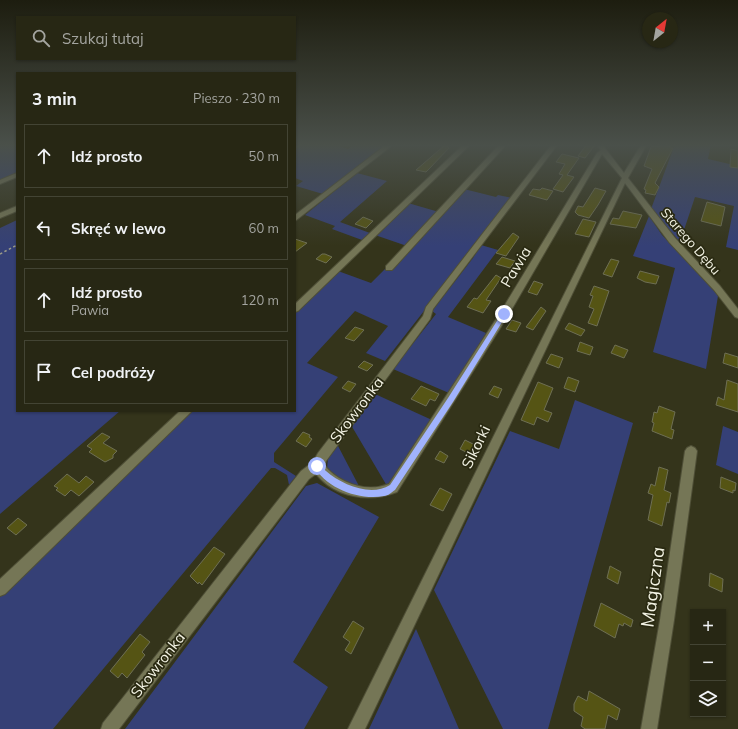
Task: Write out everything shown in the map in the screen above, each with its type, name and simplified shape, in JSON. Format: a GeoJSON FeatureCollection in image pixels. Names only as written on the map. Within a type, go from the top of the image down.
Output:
{"type":"FeatureCollection","features":[{"type":"Feature","properties":{"kind":"street"},"geometry":{"type":"LineString","coordinates":[[0,182],[10,178]]}},
{"type":"Feature","properties":{"kind":"street"},"geometry":{"type":"LineString","coordinates":[[296,218],[347,178]]}},
{"type":"Feature","properties":{"kind":"street"},"geometry":{"type":"LineString","coordinates":[[296,308],[432,178]]}},
{"type":"Feature","properties":{"kind":"street"},"geometry":{"type":"LineString","coordinates":[[389,268],[472,178]]}},
{"type":"Feature","properties":{"kind":"street","name":"Skowronka"},"geometry":{"type":"LineString","coordinates":[[110,729],[291,493],[305,476],[317,466],[322,457],[427,317],[430,309],[529,178]]}},
{"type":"Feature","properties":{"kind":"street","name":"Pawia"},"geometry":{"type":"LineString","coordinates":[[317,466],[322,473],[343,487],[363,493],[385,493],[393,488],[504,314],[585,178]]}},
{"type":"Feature","properties":{"kind":"street","name":"Starego Dębu"},"geometry":{"type":"LineString","coordinates":[[625,180],[672,240],[717,288],[738,315]]}},
{"type":"Feature","properties":{"kind":"street","name":"Sikorki"},"geometry":{"type":"LineString","coordinates":[[356,729],[625,180]]}},
{"type":"Feature","properties":{"kind":"street"},"geometry":{"type":"LineString","coordinates":[[0,216],[16,208]]}},
{"type":"Feature","properties":{"kind":"street"},"geometry":{"type":"LineString","coordinates":[[0,589],[186,412]]}},
{"type":"Feature","properties":{"kind":"street","name":"Magiczna"},"geometry":{"type":"LineString","coordinates":[[649,729],[667,620],[691,451]]}},
{"type":"Feature","properties":{"kind":"path"},"geometry":{"type":"LineString","coordinates":[[0,254],[16,246]]}},
{"type":"Feature","properties":{"kind":"shaded area"},"geometry":{"type":"Polygon","coordinates":[[[296,178],[343,178],[323,194],[296,186],[303,181],[296,178]]]}},
{"type":"Feature","properties":{"kind":"shaded area"},"geometry":{"type":"Polygon","coordinates":[[[351,178],[376,178],[387,181],[340,222],[370,233],[362,240],[332,229],[335,226],[305,215],[351,178]]]}},
{"type":"Feature","properties":{"kind":"shaded area"},"geometry":{"type":"Polygon","coordinates":[[[662,178],[738,178],[738,250],[726,247],[734,206],[695,197],[680,242],[651,209],[662,178]]]}},
{"type":"Feature","properties":{"kind":"shaded area"},"geometry":{"type":"Polygon","coordinates":[[[464,189],[496,197],[498,195],[512,198],[385,361],[366,353],[388,326],[355,311],[307,363],[338,377],[274,453],[274,462],[296,476],[289,485],[287,475],[275,468],[271,468],[53,729],[0,729],[0,594],[190,412],[296,412],[296,311],[338,271],[371,283],[385,269],[389,270],[464,189]]]}},
{"type":"Feature","properties":{"kind":"shaded area"},"geometry":{"type":"Polygon","coordinates":[[[408,203],[439,212],[407,246],[375,235],[408,203]]]}},
{"type":"Feature","properties":{"kind":"shaded area"},"geometry":{"type":"Polygon","coordinates":[[[649,216],[662,235],[714,289],[718,296],[706,369],[653,352],[675,268],[633,256],[649,216]]]}},
{"type":"Feature","properties":{"kind":"shaded area"},"geometry":{"type":"Polygon","coordinates":[[[16,220],[16,412],[119,412],[0,514],[0,228],[16,220]]]}},
{"type":"Feature","properties":{"kind":"shaded area"},"geometry":{"type":"Polygon","coordinates":[[[481,245],[498,250],[448,317],[486,333],[449,393],[393,369],[436,314],[432,311],[473,258],[481,245]]]}},
{"type":"Feature","properties":{"kind":"shaded area"},"geometry":{"type":"Polygon","coordinates":[[[375,394],[432,420],[393,481],[387,486],[351,425],[375,394]]]}},
{"type":"Feature","properties":{"kind":"shaded area"},"geometry":{"type":"Polygon","coordinates":[[[575,400],[633,423],[548,729],[503,729],[434,590],[510,431],[559,449],[575,400]]]}},
{"type":"Feature","properties":{"kind":"shaded area"},"geometry":{"type":"Polygon","coordinates":[[[723,426],[738,432],[738,474],[716,465],[723,426]]]}},
{"type":"Feature","properties":{"kind":"shaded area"},"geometry":{"type":"Polygon","coordinates":[[[337,444],[360,488],[342,483],[327,469],[328,458],[337,444]]]}},
{"type":"Feature","properties":{"kind":"shaded area"},"geometry":{"type":"Polygon","coordinates":[[[317,483],[379,517],[293,662],[328,687],[304,729],[125,729],[306,486],[317,483]]]}},
{"type":"Feature","properties":{"kind":"shaded area"},"geometry":{"type":"Polygon","coordinates":[[[416,629],[459,729],[369,729],[416,629]]]}},
{"type":"Feature","properties":{"kind":"building"},"geometry":{"type":"Polygon","coordinates":[[[561,178],[573,178],[563,192],[553,189],[561,178]]]}},
{"type":"Feature","properties":{"kind":"building"},"geometry":{"type":"Polygon","coordinates":[[[648,178],[658,178],[655,183],[659,187],[655,195],[645,193],[646,190],[644,189],[648,178]]]}},
{"type":"Feature","properties":{"kind":"building"},"geometry":{"type":"Polygon","coordinates":[[[542,188],[553,191],[547,200],[529,195],[533,189],[540,190],[542,188]]]}},
{"type":"Feature","properties":{"kind":"building"},"geometry":{"type":"Polygon","coordinates":[[[595,188],[606,191],[598,205],[589,218],[578,215],[575,212],[578,206],[583,207],[595,188]]]}},
{"type":"Feature","properties":{"kind":"building"},"geometry":{"type":"Polygon","coordinates":[[[707,202],[725,207],[721,226],[701,221],[707,202]]]}},
{"type":"Feature","properties":{"kind":"building"},"geometry":{"type":"Polygon","coordinates":[[[623,211],[642,215],[636,228],[610,224],[613,218],[619,219],[623,211]]]}},
{"type":"Feature","properties":{"kind":"building"},"geometry":{"type":"Polygon","coordinates":[[[363,217],[373,221],[366,228],[355,224],[363,217]]]}},
{"type":"Feature","properties":{"kind":"building"},"geometry":{"type":"Polygon","coordinates":[[[583,219],[596,222],[589,237],[575,234],[583,219]]]}},
{"type":"Feature","properties":{"kind":"building"},"geometry":{"type":"Polygon","coordinates":[[[513,233],[519,237],[506,256],[496,253],[513,233]]]}},
{"type":"Feature","properties":{"kind":"building"},"geometry":{"type":"Polygon","coordinates":[[[296,239],[307,243],[296,251],[296,239]]]}},
{"type":"Feature","properties":{"kind":"building"},"geometry":{"type":"Polygon","coordinates":[[[322,254],[332,257],[326,263],[316,259],[322,254]]]}},
{"type":"Feature","properties":{"kind":"building"},"geometry":{"type":"Polygon","coordinates":[[[502,257],[515,261],[510,268],[496,264],[502,257]]]}},
{"type":"Feature","properties":{"kind":"building"},"geometry":{"type":"Polygon","coordinates":[[[611,259],[619,261],[612,277],[603,274],[611,259]]]}},
{"type":"Feature","properties":{"kind":"building"},"geometry":{"type":"Polygon","coordinates":[[[640,271],[659,276],[656,284],[645,282],[637,278],[640,271]]]}},
{"type":"Feature","properties":{"kind":"building"},"geometry":{"type":"Polygon","coordinates":[[[496,275],[501,278],[486,300],[491,301],[483,313],[467,307],[474,298],[477,299],[496,275]]]}},
{"type":"Feature","properties":{"kind":"building"},"geometry":{"type":"Polygon","coordinates":[[[534,281],[543,284],[537,295],[528,292],[534,281]]]}},
{"type":"Feature","properties":{"kind":"building"},"geometry":{"type":"Polygon","coordinates":[[[594,286],[609,291],[597,326],[588,323],[594,309],[589,307],[593,296],[590,295],[594,286]]]}},
{"type":"Feature","properties":{"kind":"building"},"geometry":{"type":"Polygon","coordinates":[[[541,307],[546,311],[533,330],[526,327],[541,307]]]}},
{"type":"Feature","properties":{"kind":"building"},"geometry":{"type":"Polygon","coordinates":[[[512,320],[521,323],[516,332],[506,329],[512,320]]]}},
{"type":"Feature","properties":{"kind":"building"},"geometry":{"type":"Polygon","coordinates":[[[569,323],[585,330],[581,336],[565,329],[569,323]]]}},
{"type":"Feature","properties":{"kind":"building"},"geometry":{"type":"Polygon","coordinates":[[[355,327],[364,330],[354,341],[345,338],[355,327]]]}},
{"type":"Feature","properties":{"kind":"building"},"geometry":{"type":"Polygon","coordinates":[[[580,342],[593,347],[590,355],[577,351],[580,342]]]}},
{"type":"Feature","properties":{"kind":"building"},"geometry":{"type":"Polygon","coordinates":[[[615,345],[628,350],[624,358],[611,353],[615,345]]]}},
{"type":"Feature","properties":{"kind":"building"},"geometry":{"type":"Polygon","coordinates":[[[725,353],[738,357],[738,368],[723,363],[725,353]]]}},
{"type":"Feature","properties":{"kind":"building"},"geometry":{"type":"Polygon","coordinates":[[[551,354],[563,358],[559,368],[546,363],[551,354]]]}},
{"type":"Feature","properties":{"kind":"building"},"geometry":{"type":"Polygon","coordinates":[[[364,361],[373,365],[367,371],[358,367],[364,361]]]}},
{"type":"Feature","properties":{"kind":"building"},"geometry":{"type":"Polygon","coordinates":[[[568,377],[579,381],[575,392],[564,388],[568,377]]]}},
{"type":"Feature","properties":{"kind":"building"},"geometry":{"type":"Polygon","coordinates":[[[727,380],[738,384],[738,412],[716,405],[718,397],[724,400],[727,380]]]}},
{"type":"Feature","properties":{"kind":"building"},"geometry":{"type":"Polygon","coordinates":[[[348,381],[356,384],[350,392],[342,388],[348,381]]]}},
{"type":"Feature","properties":{"kind":"building"},"geometry":{"type":"Polygon","coordinates":[[[538,382],[553,388],[544,410],[552,413],[548,422],[537,417],[534,425],[521,420],[538,382]]]}},
{"type":"Feature","properties":{"kind":"building"},"geometry":{"type":"Polygon","coordinates":[[[421,386],[439,394],[435,401],[430,399],[426,406],[411,399],[421,386]]]}},
{"type":"Feature","properties":{"kind":"building"},"geometry":{"type":"Polygon","coordinates":[[[494,386],[502,389],[498,398],[489,394],[494,386]]]}},
{"type":"Feature","properties":{"kind":"building"},"geometry":{"type":"Polygon","coordinates":[[[659,406],[675,412],[671,429],[674,430],[672,439],[652,431],[654,412],[657,413],[659,406]]]}},
{"type":"Feature","properties":{"kind":"building"},"geometry":{"type":"Polygon","coordinates":[[[303,432],[310,435],[309,437],[312,439],[306,447],[296,441],[303,432]]]}},
{"type":"Feature","properties":{"kind":"building"},"geometry":{"type":"Polygon","coordinates":[[[102,433],[110,437],[103,443],[117,451],[113,455],[113,458],[105,462],[89,452],[92,449],[87,446],[102,433]]]}},
{"type":"Feature","properties":{"kind":"building"},"geometry":{"type":"Polygon","coordinates":[[[465,440],[475,445],[470,454],[460,449],[465,440]]]}},
{"type":"Feature","properties":{"kind":"building"},"geometry":{"type":"Polygon","coordinates":[[[440,451],[448,456],[444,463],[435,459],[440,451]]]}},
{"type":"Feature","properties":{"kind":"building"},"geometry":{"type":"Polygon","coordinates":[[[659,467],[668,470],[664,490],[671,493],[669,503],[667,502],[662,526],[648,520],[653,495],[648,493],[651,484],[655,486],[659,467]]]}},
{"type":"Feature","properties":{"kind":"building"},"geometry":{"type":"Polygon","coordinates":[[[67,474],[79,483],[86,476],[94,482],[79,496],[71,490],[65,496],[56,490],[58,488],[54,486],[67,474]]]}},
{"type":"Feature","properties":{"kind":"building"},"geometry":{"type":"Polygon","coordinates":[[[721,477],[736,483],[735,491],[733,490],[733,493],[720,488],[721,477]]]}},
{"type":"Feature","properties":{"kind":"building"},"geometry":{"type":"Polygon","coordinates":[[[440,488],[452,494],[443,511],[430,505],[440,488]]]}},
{"type":"Feature","properties":{"kind":"building"},"geometry":{"type":"Polygon","coordinates":[[[18,518],[27,525],[16,535],[7,528],[18,518]]]}},
{"type":"Feature","properties":{"kind":"building"},"geometry":{"type":"Polygon","coordinates":[[[214,547],[225,554],[202,585],[199,582],[198,584],[190,576],[214,547]]]}},
{"type":"Feature","properties":{"kind":"building"},"geometry":{"type":"Polygon","coordinates":[[[610,566],[621,572],[618,584],[607,578],[610,566]]]}},
{"type":"Feature","properties":{"kind":"building"},"geometry":{"type":"Polygon","coordinates":[[[710,573],[723,579],[722,592],[709,586],[710,573]]]}},
{"type":"Feature","properties":{"kind":"building"},"geometry":{"type":"Polygon","coordinates":[[[601,603],[633,620],[631,627],[624,623],[623,626],[619,624],[615,638],[594,626],[601,603]]]}},
{"type":"Feature","properties":{"kind":"building"},"geometry":{"type":"Polygon","coordinates":[[[353,621],[364,628],[351,654],[345,650],[350,642],[343,637],[353,621]]]}},
{"type":"Feature","properties":{"kind":"building"},"geometry":{"type":"Polygon","coordinates":[[[140,634],[150,642],[142,652],[145,655],[127,678],[122,673],[118,678],[110,671],[140,634]]]}},
{"type":"Feature","properties":{"kind":"building"},"geometry":{"type":"Polygon","coordinates":[[[589,691],[620,709],[617,720],[608,715],[605,729],[585,729],[581,726],[583,717],[574,711],[574,704],[578,696],[587,701],[589,691]]]}},
{"type":"Feature","properties":{"kind":"route"},"geometry":{"type":"LineString","coordinates":[[317,466],[322,473],[343,487],[363,493],[385,493],[393,488],[437,419],[451,400],[504,314]]}}]}
